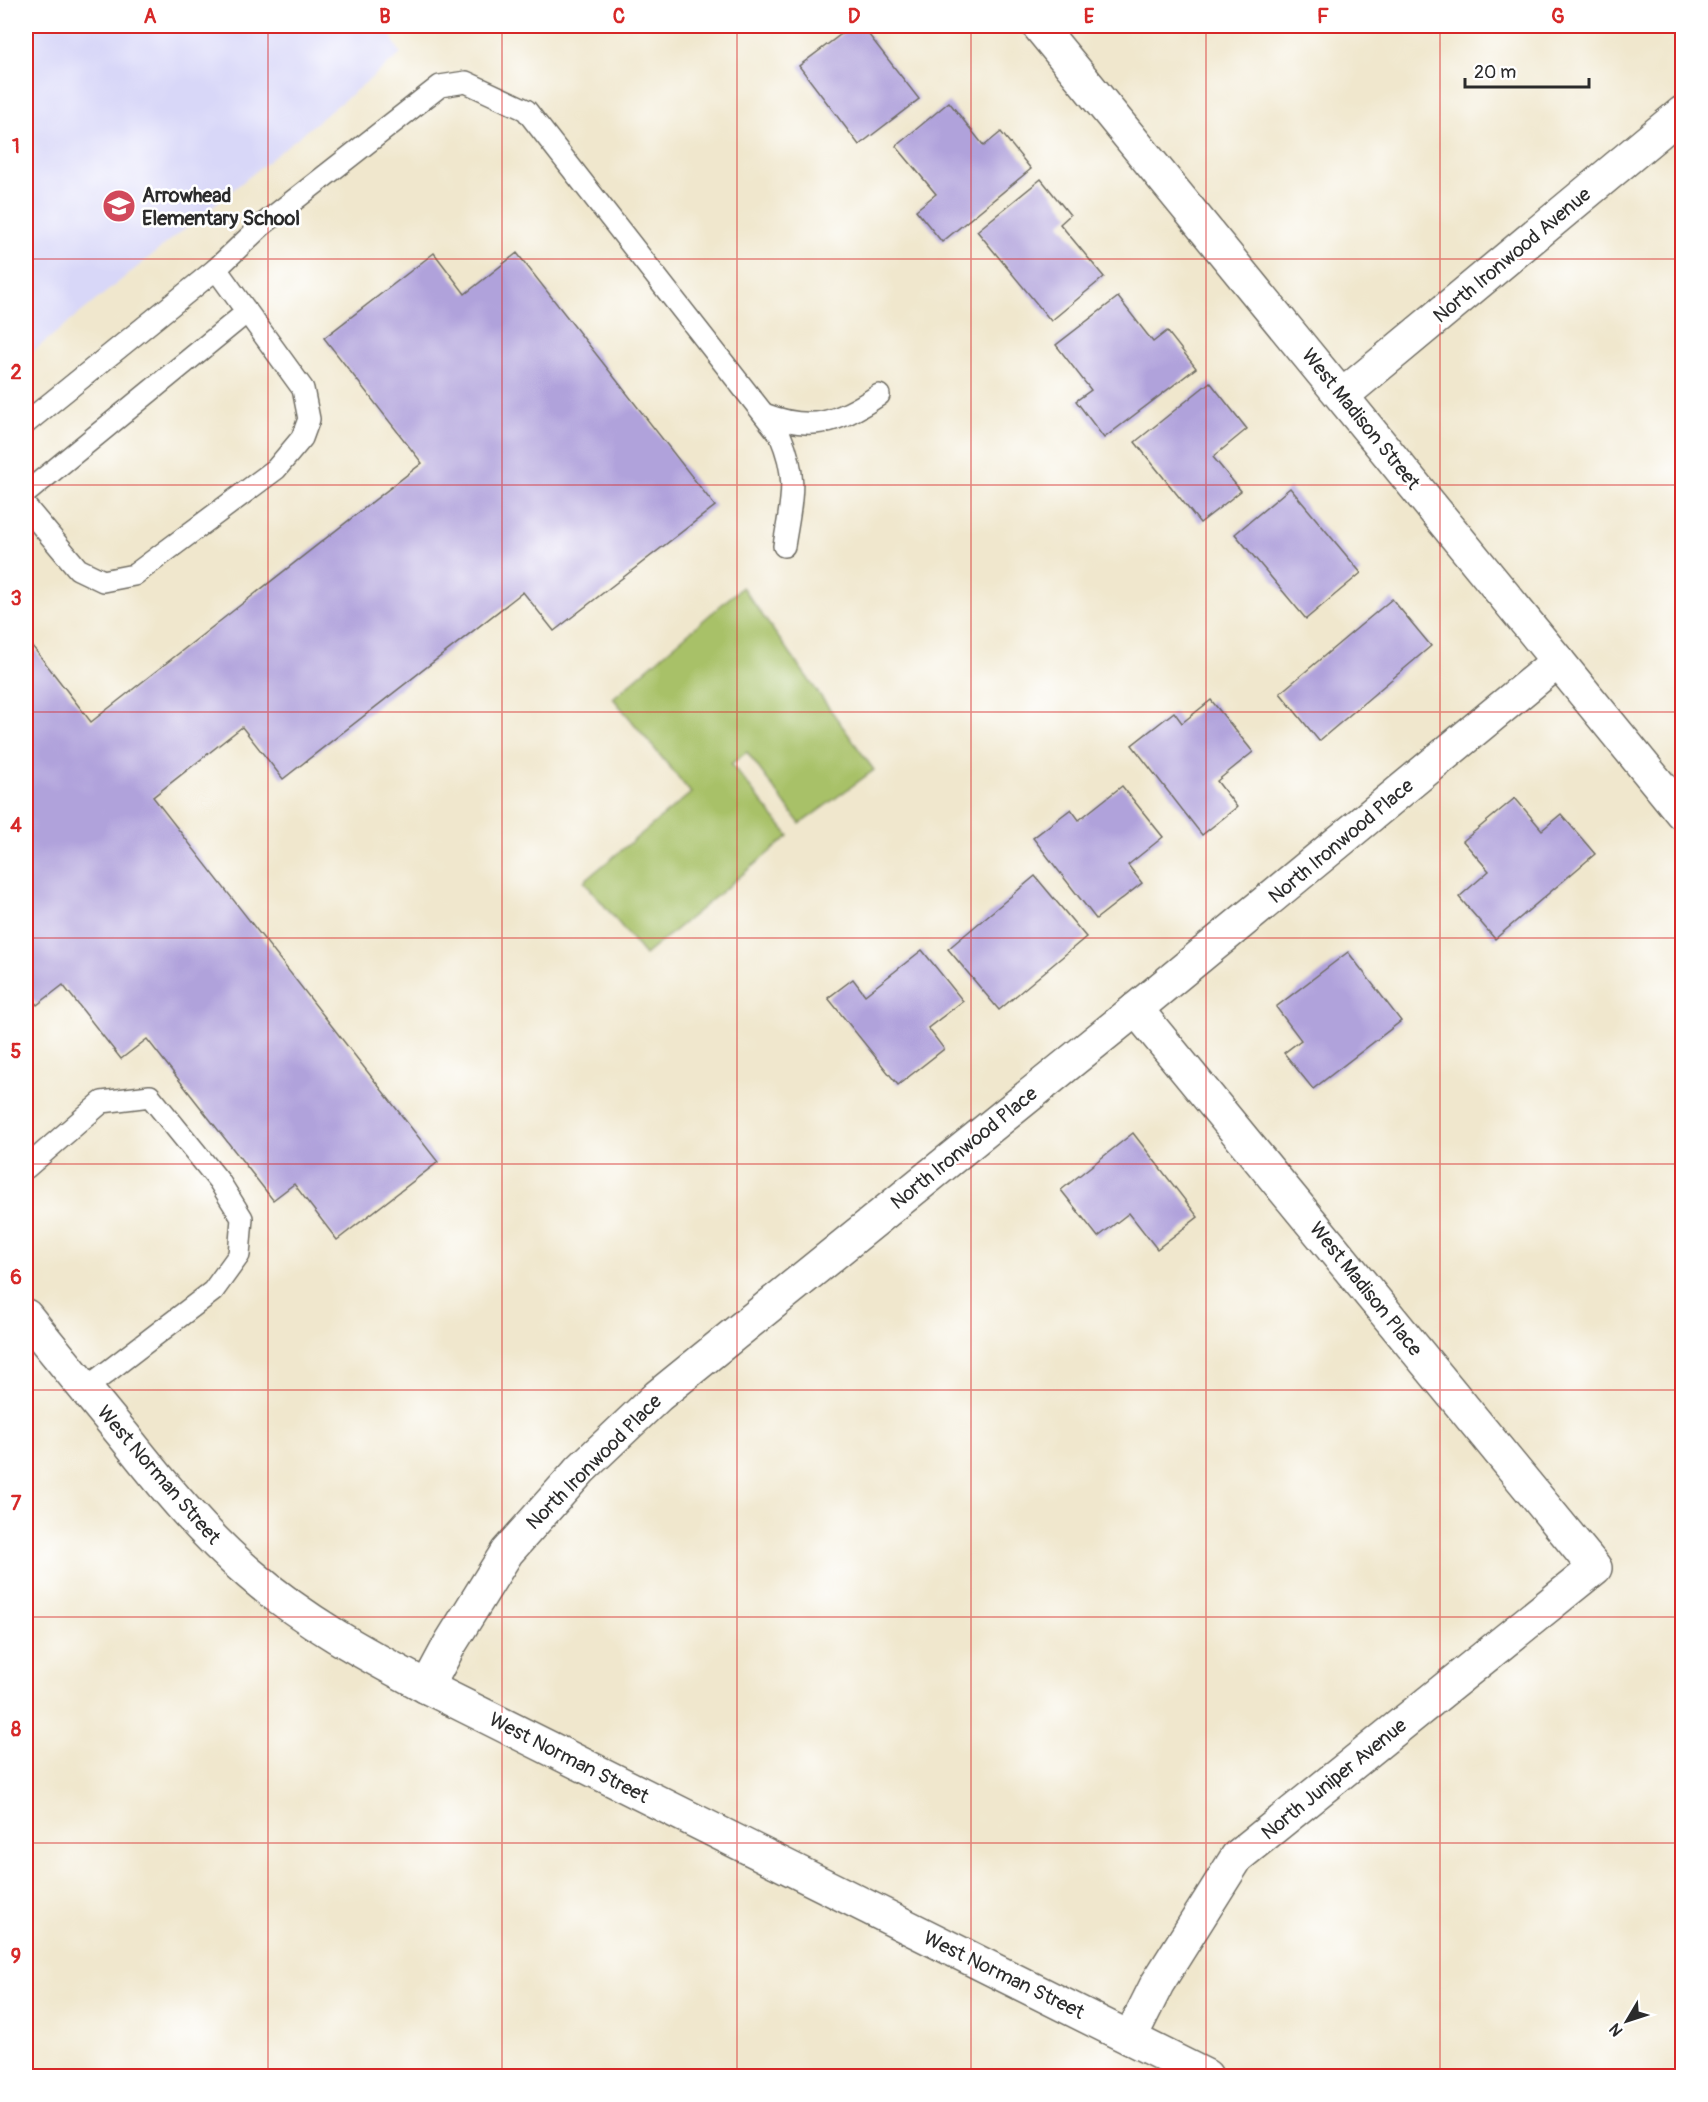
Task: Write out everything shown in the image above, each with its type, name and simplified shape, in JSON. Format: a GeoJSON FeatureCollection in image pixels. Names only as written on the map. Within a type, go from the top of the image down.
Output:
{"type":"FeatureCollection","features":[{"type":"Feature","properties":{"kind":"street","name":"West Madison Street"},"geometry":{"type":"LineString","coordinates":[[1039,26],[1682,811]]}},
{"type":"Feature","properties":{"kind":"street","name":"North Ironwood Avenue"},"geometry":{"type":"LineString","coordinates":[[1342,396],[1683,113]]}},
{"type":"Feature","properties":{"kind":"street","name":"North Ironwood Place"},"geometry":{"type":"LineString","coordinates":[[427,1687],[450,1644],[507,1552],[581,1469],[658,1396],[1137,1009],[1558,660]]}},
{"type":"Feature","properties":{"kind":"street","name":"West Madison Place"},"geometry":{"type":"LineString","coordinates":[[1137,1009],[1595,1568]]}},
{"type":"Feature","properties":{"kind":"street","name":"West Norman Street"},"geometry":{"type":"LineString","coordinates":[[26,1316],[173,1497],[207,1534],[249,1574],[323,1629],[364,1655],[427,1687],[1206,2076]]}},
{"type":"Feature","properties":{"kind":"street","name":"North Juniper Avenue"},"geometry":{"type":"LineString","coordinates":[[1130,2038],[1157,1984],[1237,1857],[1595,1568]]}},
{"type":"Feature","properties":{"kind":"lane"},"geometry":{"type":"LineString","coordinates":[[26,423],[216,269],[261,226],[440,86],[466,82],[526,110],[780,435],[788,454],[793,477],[784,546]]}},
{"type":"Feature","properties":{"kind":"lane"},"geometry":{"type":"LineString","coordinates":[[26,507],[78,569],[103,581],[134,575],[276,469],[302,438],[309,418],[303,389],[216,269]]}},
{"type":"Feature","properties":{"kind":"lane"},"geometry":{"type":"LineString","coordinates":[[26,493],[247,312]]}},
{"type":"Feature","properties":{"kind":"lane"},"geometry":{"type":"LineString","coordinates":[[764,414],[785,422],[801,424],[823,422],[843,417],[879,395]]}},
{"type":"Feature","properties":{"kind":"lane"},"geometry":{"type":"LineString","coordinates":[[26,1168],[102,1102],[150,1096],[219,1181],[242,1218],[239,1255],[213,1291],[85,1389]]}},
{"type":"Feature","properties":{"kind":"shaded area","name":"Arrowhead Elementary School"},"geometry":{"type":"Polygon","coordinates":[[[26,26],[385,26],[401,54],[26,357],[26,26]]]}},
{"type":"Feature","properties":{"kind":"green space"},"geometry":{"type":"Polygon","coordinates":[[[742,587],[874,770],[800,824],[747,752],[731,764],[789,836],[645,955],[584,881],[691,793],[613,698],[742,587]]]}},
{"type":"Feature","properties":{"kind":"building"},"geometry":{"type":"Polygon","coordinates":[[[852,26],[862,26],[919,99],[859,145],[799,66],[852,26]]]}},
{"type":"Feature","properties":{"kind":"building"},"geometry":{"type":"Polygon","coordinates":[[[949,102],[984,146],[1001,132],[1031,169],[942,242],[916,210],[936,194],[896,146],[949,102]]]}},
{"type":"Feature","properties":{"kind":"building"},"geometry":{"type":"Polygon","coordinates":[[[1041,179],[1070,215],[1060,224],[1104,277],[1051,321],[977,231],[1041,179]]]}},
{"type":"Feature","properties":{"kind":"building"},"geometry":{"type":"Polygon","coordinates":[[[434,253],[465,294],[517,253],[715,506],[554,631],[523,592],[283,779],[242,727],[153,797],[438,1162],[337,1240],[294,1184],[273,1200],[147,1039],[121,1059],[63,985],[37,1005],[26,991],[26,638],[91,722],[422,463],[324,338],[434,253]]]}},
{"type":"Feature","properties":{"kind":"building"},"geometry":{"type":"Polygon","coordinates":[[[1118,297],[1153,342],[1167,331],[1196,368],[1104,438],[1076,401],[1091,390],[1056,345],[1118,297]]]}},
{"type":"Feature","properties":{"kind":"building"},"geometry":{"type":"Polygon","coordinates":[[[1210,382],[1247,429],[1213,457],[1241,491],[1200,523],[1135,442],[1210,382]]]}},
{"type":"Feature","properties":{"kind":"building"},"geometry":{"type":"Polygon","coordinates":[[[1290,488],[1361,573],[1306,619],[1235,534],[1290,488]]]}},
{"type":"Feature","properties":{"kind":"building"},"geometry":{"type":"Polygon","coordinates":[[[1392,599],[1431,646],[1319,741],[1280,693],[1392,599]]]}},
{"type":"Feature","properties":{"kind":"building"},"geometry":{"type":"Polygon","coordinates":[[[1211,700],[1253,752],[1217,781],[1237,807],[1202,835],[1132,745],[1174,712],[1182,723],[1211,700]]]}},
{"type":"Feature","properties":{"kind":"building"},"geometry":{"type":"Polygon","coordinates":[[[1122,786],[1163,837],[1128,865],[1142,883],[1096,919],[1033,838],[1071,809],[1079,820],[1122,786]]]}},
{"type":"Feature","properties":{"kind":"building"},"geometry":{"type":"Polygon","coordinates":[[[1515,798],[1542,830],[1561,814],[1595,854],[1495,939],[1459,897],[1489,871],[1463,841],[1515,798]]]}},
{"type":"Feature","properties":{"kind":"building"},"geometry":{"type":"Polygon","coordinates":[[[1035,876],[1086,937],[999,1010],[948,949],[1035,876]]]}},
{"type":"Feature","properties":{"kind":"building"},"geometry":{"type":"Polygon","coordinates":[[[922,950],[963,1001],[928,1028],[944,1049],[898,1085],[828,998],[853,979],[865,995],[922,950]]]}},
{"type":"Feature","properties":{"kind":"building"},"geometry":{"type":"Polygon","coordinates":[[[1348,952],[1401,1021],[1313,1089],[1284,1053],[1301,1040],[1276,1007],[1348,952]]]}},
{"type":"Feature","properties":{"kind":"building"},"geometry":{"type":"Polygon","coordinates":[[[1133,1133],[1198,1217],[1157,1249],[1129,1213],[1098,1237],[1061,1190],[1133,1133]]]}},
{"type":"Feature","properties":{"kind":"place","name":"Arrowhead Elementary School"},"geometry":{"type":"Point","coordinates":[119,206]}}]}
